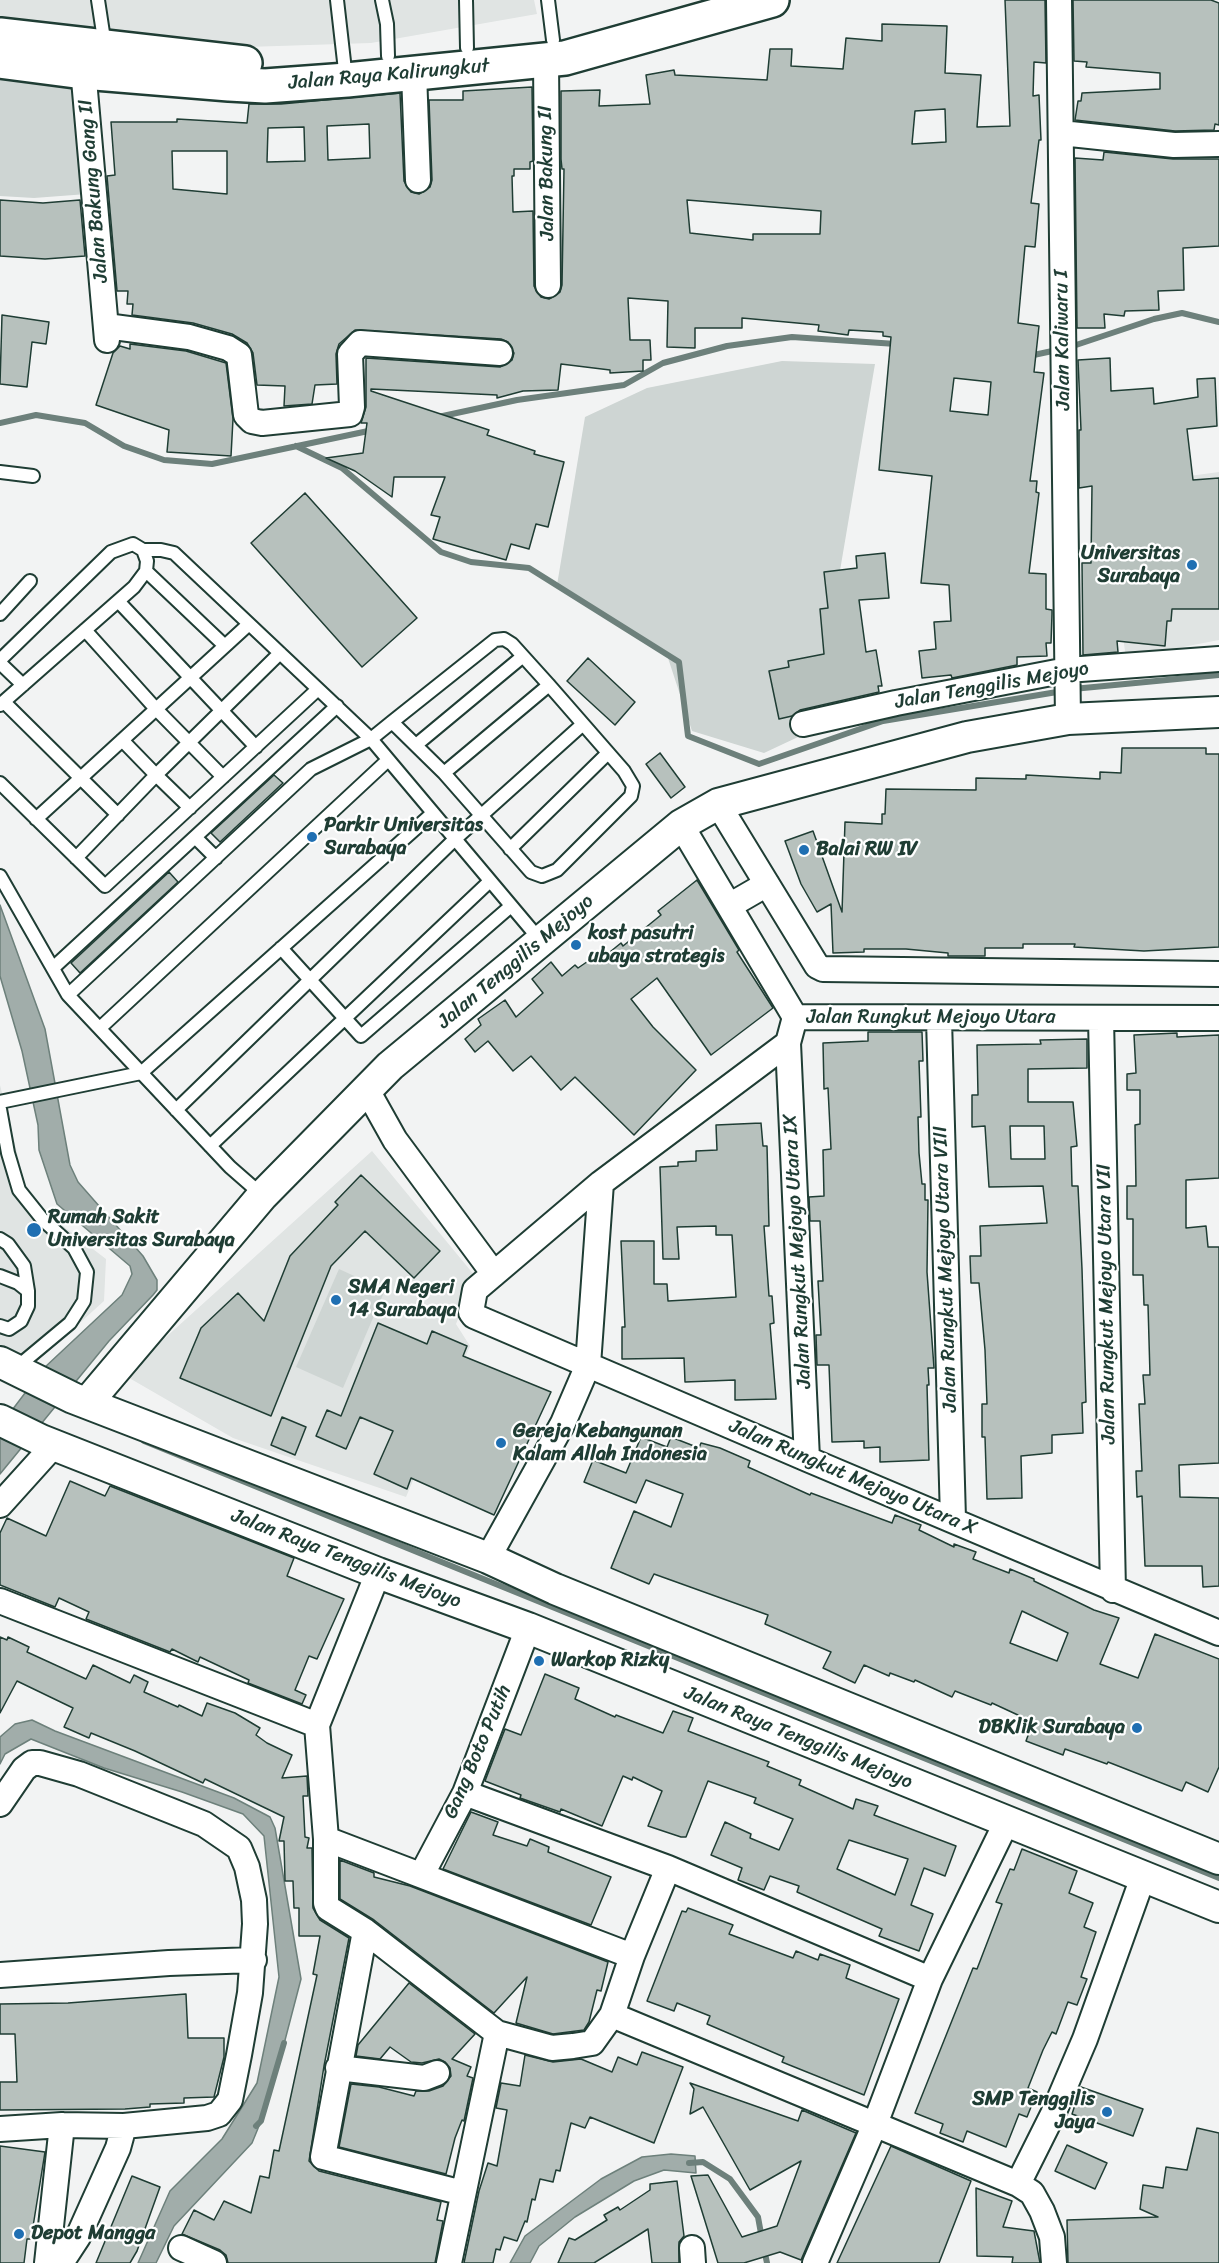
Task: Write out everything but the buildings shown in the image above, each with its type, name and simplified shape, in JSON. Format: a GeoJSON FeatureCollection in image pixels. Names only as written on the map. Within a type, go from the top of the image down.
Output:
{"type":"FeatureCollection","features":[{"type":"Feature","properties":{"kind":"main road","name":"Jalan Raya Kalirungkut"},"geometry":{"type":"LineString","coordinates":[[0,61],[94,59],[226,62],[346,70],[549,50],[604,29],[702,0]]}},
{"type":"Feature","properties":{"kind":"main road","name":"Jalan Raya Kalirungkut"},"geometry":{"type":"LineString","coordinates":[[401,64],[467,48],[549,50],[608,48],[772,0]]}},
{"type":"Feature","properties":{"kind":"main road","name":"Jalan Raya Kalirungkut"},"geometry":{"type":"LineString","coordinates":[[0,35],[94,59]]}},
{"type":"Feature","properties":{"kind":"street","name":"Jalan Kaliwaru I"},"geometry":{"type":"LineString","coordinates":[[1059,0],[1067,675]]}},
{"type":"Feature","properties":{"kind":"street","name":"Jalan Bakung II"},"geometry":{"type":"LineString","coordinates":[[548,285],[549,50]]}},
{"type":"Feature","properties":{"kind":"street","name":"Jalan Bakung Gang II"},"geometry":{"type":"LineString","coordinates":[[94,59],[106,333],[189,337],[228,348],[239,355],[246,415],[252,421],[262,423],[350,414],[352,407],[350,354],[360,343],[500,353]]}},
{"type":"Feature","properties":{"kind":"street"},"geometry":{"type":"LineString","coordinates":[[401,64],[418,180]]}},
{"type":"Feature","properties":{"kind":"street"},"geometry":{"type":"LineString","coordinates":[[1060,133],[1174,145],[1219,144]]}},
{"type":"Feature","properties":{"kind":"street","name":"Jalan Tenggilis Mejoyo"},"geometry":{"type":"LineString","coordinates":[[802,724],[896,703],[1067,675],[1219,659]]}},
{"type":"Feature","properties":{"kind":"street","name":"Jalan Tenggilis Mejoyo"},"geometry":{"type":"LineString","coordinates":[[1067,675],[1068,714]]}},
{"type":"Feature","properties":{"kind":"street","name":"Jalan Tenggilis Mejoyo"},"geometry":{"type":"LineString","coordinates":[[80,1401],[262,1196],[390,1066],[681,825],[718,804],[967,737],[1068,714],[1219,712]]}},
{"type":"Feature","properties":{"kind":"street"},"geometry":{"type":"LineString","coordinates":[[718,804],[817,966],[831,971],[1219,974]]}},
{"type":"Feature","properties":{"kind":"street","name":"Jalan Rungkut Mejoyo Utara"},"geometry":{"type":"LineString","coordinates":[[681,825],[795,1017],[1219,1018]]}},
{"type":"Feature","properties":{"kind":"street"},"geometry":{"type":"LineString","coordinates":[[729,906],[767,884]]}},
{"type":"Feature","properties":{"kind":"street"},"geometry":{"type":"LineString","coordinates":[[367,1090],[395,1140],[494,1274],[602,1183],[788,1043],[795,1017]]}},
{"type":"Feature","properties":{"kind":"street","name":"Jalan Rungkut Mejoyo Utara VII"},"geometry":{"type":"LineString","coordinates":[[1101,1018],[1113,1590]]}},
{"type":"Feature","properties":{"kind":"street","name":"Jalan Rungkut Mejoyo Utara VIII"},"geometry":{"type":"LineString","coordinates":[[939,1019],[953,1519]]}},
{"type":"Feature","properties":{"kind":"street","name":"Jalan Rungkut Mejoyo Utara IX"},"geometry":{"type":"LineString","coordinates":[[788,1043],[807,1459]]}},
{"type":"Feature","properties":{"kind":"street"},"geometry":{"type":"LineString","coordinates":[[488,1558],[563,1423],[588,1365],[602,1183]]}},
{"type":"Feature","properties":{"kind":"street","name":"Jalan Rungkut Mejoyo Utara X"},"geometry":{"type":"LineString","coordinates":[[494,1274],[475,1290],[470,1308],[474,1316],[953,1519],[1113,1590],[1219,1633]]}},
{"type":"Feature","properties":{"kind":"street","name":"Jalan Raya Tenggilis Mejoyo"},"geometry":{"type":"LineString","coordinates":[[8,1366],[80,1401],[488,1558],[1114,1841],[1143,1877],[1219,1907]]}},
{"type":"Feature","properties":{"kind":"street","name":"Jalan Raya Tenggilis Mejoyo"},"geometry":{"type":"LineString","coordinates":[[0,1420],[48,1442],[378,1573],[528,1628],[1007,1821],[1219,1859]]}},
{"type":"Feature","properties":{"kind":"street"},"geometry":{"type":"LineString","coordinates":[[0,1505],[48,1442]]}},
{"type":"Feature","properties":{"kind":"street"},"geometry":{"type":"LineString","coordinates":[[378,1573],[317,1725],[326,1839],[326,1903],[334,1913],[365,1931],[497,2033],[552,2048],[573,2046],[592,2043],[612,2015],[632,1956],[668,1868]]}},
{"type":"Feature","properties":{"kind":"street"},"geometry":{"type":"LineString","coordinates":[[0,1601],[317,1725]]}},
{"type":"Feature","properties":{"kind":"street","name":"Gang Boto Putih"},"geometry":{"type":"LineString","coordinates":[[422,1874],[465,1793],[528,1628]]}},
{"type":"Feature","properties":{"kind":"street"},"geometry":{"type":"LineString","coordinates":[[0,1804],[24,1768],[32,1763],[40,1763],[79,1774],[204,1824],[225,1836],[239,1848],[247,1867],[255,1900],[254,1960],[239,2055],[230,2100],[219,2114],[207,2118],[124,2126],[62,2125],[0,2129]]}},
{"type":"Feature","properties":{"kind":"street"},"geometry":{"type":"LineString","coordinates":[[465,1793],[668,1868],[930,1979]]}},
{"type":"Feature","properties":{"kind":"street"},"geometry":{"type":"LineString","coordinates":[[815,2263],[875,2124],[930,1979],[1007,1821]]}},
{"type":"Feature","properties":{"kind":"street"},"geometry":{"type":"LineString","coordinates":[[326,1839],[632,1956]]}},
{"type":"Feature","properties":{"kind":"street"},"geometry":{"type":"LineString","coordinates":[[1018,2184],[1053,2115],[1085,2039],[1143,1877]]}},
{"type":"Feature","properties":{"kind":"street"},"geometry":{"type":"LineString","coordinates":[[365,1931],[338,2068],[324,2158],[464,2193]]}},
{"type":"Feature","properties":{"kind":"street"},"geometry":{"type":"LineString","coordinates":[[0,1974],[254,1960]]}},
{"type":"Feature","properties":{"kind":"street"},"geometry":{"type":"LineString","coordinates":[[612,2015],[1018,2184],[1032,2193],[1042,2211],[1052,2237],[1054,2263]]}},
{"type":"Feature","properties":{"kind":"street"},"geometry":{"type":"LineString","coordinates":[[449,2263],[497,2033]]}},
{"type":"Feature","properties":{"kind":"street"},"geometry":{"type":"LineString","coordinates":[[338,2068],[424,2078],[437,2073]]}},
{"type":"Feature","properties":{"kind":"street"},"geometry":{"type":"LineString","coordinates":[[47,2263],[62,2125]]}},
{"type":"Feature","properties":{"kind":"street"},"geometry":{"type":"LineString","coordinates":[[62,2263],[78,2237],[118,2148],[124,2126]]}},
{"type":"Feature","properties":{"kind":"street"},"geometry":{"type":"LineString","coordinates":[[181,2248],[214,2263]]}},
{"type":"Feature","properties":{"kind":"lane"},"geometry":{"type":"LineString","coordinates":[[94,59],[98,0]]}},
{"type":"Feature","properties":{"kind":"lane"},"geometry":{"type":"LineString","coordinates":[[337,0],[346,70]]}},
{"type":"Feature","properties":{"kind":"lane"},"geometry":{"type":"LineString","coordinates":[[382,0],[387,24],[401,64]]}},
{"type":"Feature","properties":{"kind":"lane"},"geometry":{"type":"LineString","coordinates":[[466,0],[467,48]]}},
{"type":"Feature","properties":{"kind":"lane"},"geometry":{"type":"LineString","coordinates":[[548,0],[549,50]]}},
{"type":"Feature","properties":{"kind":"lane"},"geometry":{"type":"LineString","coordinates":[[0,472],[33,476]]}},
{"type":"Feature","properties":{"kind":"lane"},"geometry":{"type":"LineString","coordinates":[[23,685],[0,662],[111,552],[133,544],[143,550],[174,553],[371,739],[541,941]]}},
{"type":"Feature","properties":{"kind":"lane"},"geometry":{"type":"LineString","coordinates":[[118,815],[2,703],[118,601],[146,571],[147,561],[143,550]]}},
{"type":"Feature","properties":{"kind":"lane"},"geometry":{"type":"LineString","coordinates":[[146,571],[225,646]]}},
{"type":"Feature","properties":{"kind":"lane"},"geometry":{"type":"LineString","coordinates":[[0,614],[30,581]]}},
{"type":"Feature","properties":{"kind":"lane"},"geometry":{"type":"LineString","coordinates":[[118,601],[256,747]]}},
{"type":"Feature","properties":{"kind":"lane"},"geometry":{"type":"LineString","coordinates":[[36,819],[249,624]]}},
{"type":"Feature","properties":{"kind":"lane"},"geometry":{"type":"LineString","coordinates":[[85,630],[156,709],[223,777]]}},
{"type":"Feature","properties":{"kind":"lane"},"geometry":{"type":"LineString","coordinates":[[68,995],[311,769],[371,739],[392,722],[495,640],[504,639],[512,644],[624,771],[633,786],[631,796],[557,870],[542,876],[531,872],[444,773],[392,722]]}},
{"type":"Feature","properties":{"kind":"lane"},"geometry":{"type":"LineString","coordinates":[[76,858],[279,653]]}},
{"type":"Feature","properties":{"kind":"lane"},"geometry":{"type":"LineString","coordinates":[[416,745],[522,657]]}},
{"type":"Feature","properties":{"kind":"lane"},"geometry":{"type":"LineString","coordinates":[[444,773],[549,685]]}},
{"type":"Feature","properties":{"kind":"lane"},"geometry":{"type":"LineString","coordinates":[[0,783],[105,886],[318,689]]}},
{"type":"Feature","properties":{"kind":"lane"},"geometry":{"type":"LineString","coordinates":[[53,968],[337,706]]}},
{"type":"Feature","properties":{"kind":"lane"},"geometry":{"type":"LineString","coordinates":[[176,1110],[455,839],[583,724]]}},
{"type":"Feature","properties":{"kind":"lane"},"geometry":{"type":"LineString","coordinates":[[122,740],[190,808]]}},
{"type":"Feature","properties":{"kind":"lane"},"geometry":{"type":"LineString","coordinates":[[510,849],[608,753]]}},
{"type":"Feature","properties":{"kind":"lane"},"geometry":{"type":"LineString","coordinates":[[100,1028],[388,760]]}},
{"type":"Feature","properties":{"kind":"lane"},"geometry":{"type":"LineString","coordinates":[[0,1102],[141,1073],[433,813]]}},
{"type":"Feature","properties":{"kind":"lane"},"geometry":{"type":"LineString","coordinates":[[195,837],[216,858]]}},
{"type":"Feature","properties":{"kind":"lane"},"geometry":{"type":"LineString","coordinates":[[0,876],[68,995],[210,1146],[262,1196]]}},
{"type":"Feature","properties":{"kind":"lane"},"geometry":{"type":"LineString","coordinates":[[210,1146],[490,881]]}},
{"type":"Feature","properties":{"kind":"lane"},"geometry":{"type":"LineString","coordinates":[[281,948],[361,1036],[511,906]]}},
{"type":"Feature","properties":{"kind":"lane"},"geometry":{"type":"LineString","coordinates":[[0,1109],[8,1153],[20,1190],[43,1220],[74,1248],[87,1272],[84,1301],[70,1323],[8,1366]]}},
{"type":"Feature","properties":{"kind":"lane"},"geometry":{"type":"LineString","coordinates":[[0,1239],[8,1244],[24,1266],[28,1291],[28,1306],[21,1322],[9,1329],[0,1326]]}},
{"type":"Feature","properties":{"kind":"lane"},"geometry":{"type":"LineString","coordinates":[[0,1276],[18,1282],[28,1291]]}},
{"type":"Feature","properties":{"kind":"shaded area"},"geometry":{"type":"Polygon","coordinates":[[[0,0],[534,0],[537,14],[371,43],[216,48],[0,32],[0,0]]]}},
{"type":"Feature","properties":{"kind":"shaded area"},"geometry":{"type":"Polygon","coordinates":[[[0,73],[72,85],[87,194],[34,198],[0,196],[0,73]]]}},
{"type":"Feature","properties":{"kind":"shaded area"},"geometry":{"type":"Polygon","coordinates":[[[782,361],[875,364],[813,730],[764,753],[692,731],[666,652],[557,585],[585,417],[647,388],[782,361]]]}},
{"type":"Feature","properties":{"kind":"shaded area","name":"Universitas Surabaya"},"geometry":{"type":"Polygon","coordinates":[[[1219,472],[1219,640],[1126,658],[1124,644],[1135,565],[1167,479],[1219,472]]]}},
{"type":"Feature","properties":{"kind":"shaded area"},"geometry":{"type":"Polygon","coordinates":[[[0,905],[45,1029],[70,1165],[78,1182],[143,1256],[157,1280],[157,1290],[109,1341],[0,1474],[0,1426],[44,1368],[122,1295],[132,1274],[130,1266],[57,1204],[39,1150],[38,1125],[22,1051],[0,976],[0,905]]]}},
{"type":"Feature","properties":{"kind":"shaded area","name":"Rumah Sakit Universitas Surabaya"},"geometry":{"type":"Polygon","coordinates":[[[0,1085],[29,1200],[106,1259],[104,1301],[31,1367],[0,1354],[0,1085]]]}},
{"type":"Feature","properties":{"kind":"shaded area","name":"SMA Negeri 14 Surabaya"},"geometry":{"type":"Polygon","coordinates":[[[372,1151],[475,1276],[456,1324],[470,1346],[406,1497],[233,1438],[124,1375],[372,1151]]]}},
{"type":"Feature","properties":{"kind":"shaded area"},"geometry":{"type":"Polygon","coordinates":[[[339,1269],[385,1290],[343,1388],[296,1367],[339,1269]]]}},
{"type":"Feature","properties":{"kind":"shaded area"},"geometry":{"type":"Polygon","coordinates":[[[32,1720],[55,1731],[234,1798],[270,1817],[275,1828],[301,1979],[284,2044],[252,2143],[174,2226],[156,2263],[138,2263],[170,2191],[222,2139],[257,2083],[279,1977],[264,1836],[243,1814],[104,1768],[31,1739],[5,1754],[0,1764],[0,1737],[15,1724],[32,1720]]]}},
{"type":"Feature","properties":{"kind":"shaded area"},"geometry":{"type":"Polygon","coordinates":[[[671,2154],[695,2156],[696,2173],[664,2170],[634,2181],[575,2217],[539,2246],[530,2263],[510,2263],[525,2236],[601,2179],[642,2157],[671,2154]]]}},
{"type":"Feature","properties":{"kind":"waterway"},"geometry":{"type":"LineString","coordinates":[[1070,347],[1154,319],[1182,313],[1219,322]]}},
{"type":"Feature","properties":{"kind":"waterway"},"geometry":{"type":"LineString","coordinates":[[438,417],[517,400],[624,385],[663,363],[727,346],[792,337],[896,344]]}},
{"type":"Feature","properties":{"kind":"waterway"},"geometry":{"type":"LineString","coordinates":[[1029,356],[1057,350]]}},
{"type":"Feature","properties":{"kind":"waterway"},"geometry":{"type":"LineString","coordinates":[[0,423],[36,415],[85,423],[124,446],[164,460],[212,464],[373,430]]}},
{"type":"Feature","properties":{"kind":"waterway"},"geometry":{"type":"LineString","coordinates":[[296,446],[342,468],[441,552],[471,562],[529,568],[679,662],[688,736],[759,764],[883,721],[1063,691]]}},
{"type":"Feature","properties":{"kind":"waterway"},"geometry":{"type":"LineString","coordinates":[[1073,689],[1219,675]]}},
{"type":"Feature","properties":{"kind":"waterway"},"geometry":{"type":"LineString","coordinates":[[144,1441],[1219,1878]]}},
{"type":"Feature","properties":{"kind":"waterway"},"geometry":{"type":"LineString","coordinates":[[256,2126],[261,2121],[284,2043]]}},
{"type":"Feature","properties":{"kind":"waterway"},"geometry":{"type":"LineString","coordinates":[[689,2163],[703,2162],[730,2179],[758,2217],[762,2239]]}},
{"type":"Feature","properties":{"kind":"waterway"},"geometry":{"type":"LineString","coordinates":[[764,2249],[767,2263]]}},
{"type":"Feature","properties":{"kind":"place","name":"Universitas Surabaya"},"geometry":{"type":"Point","coordinates":[1192,565]}},
{"type":"Feature","properties":{"kind":"place","name":"Parkir Universitas Surabaya"},"geometry":{"type":"Point","coordinates":[312,837]}},
{"type":"Feature","properties":{"kind":"place","name":"Balai RW IV"},"geometry":{"type":"Point","coordinates":[804,850]}},
{"type":"Feature","properties":{"kind":"place","name":"kost pasutri ubaya strategis"},"geometry":{"type":"Point","coordinates":[576,945]}},
{"type":"Feature","properties":{"kind":"place","name":"Rumah Sakit Universitas Surabaya"},"geometry":{"type":"Point","coordinates":[34,1230]}},
{"type":"Feature","properties":{"kind":"place","name":"SMA Negeri 14 Surabaya"},"geometry":{"type":"Point","coordinates":[336,1300]}},
{"type":"Feature","properties":{"kind":"place","name":"Gereja Kebangunan Kalam Allah Indonesia"},"geometry":{"type":"Point","coordinates":[501,1443]}},
{"type":"Feature","properties":{"kind":"place","name":"Warkop Rizky"},"geometry":{"type":"Point","coordinates":[539,1661]}},
{"type":"Feature","properties":{"kind":"place","name":"DBKlik Surabaya"},"geometry":{"type":"Point","coordinates":[1137,1728]}},
{"type":"Feature","properties":{"kind":"place","name":"SMP Tenggilis Jaya"},"geometry":{"type":"Point","coordinates":[1107,2112]}},
{"type":"Feature","properties":{"kind":"place","name":"Depot Mangga"},"geometry":{"type":"Point","coordinates":[19,2234]}}]}
